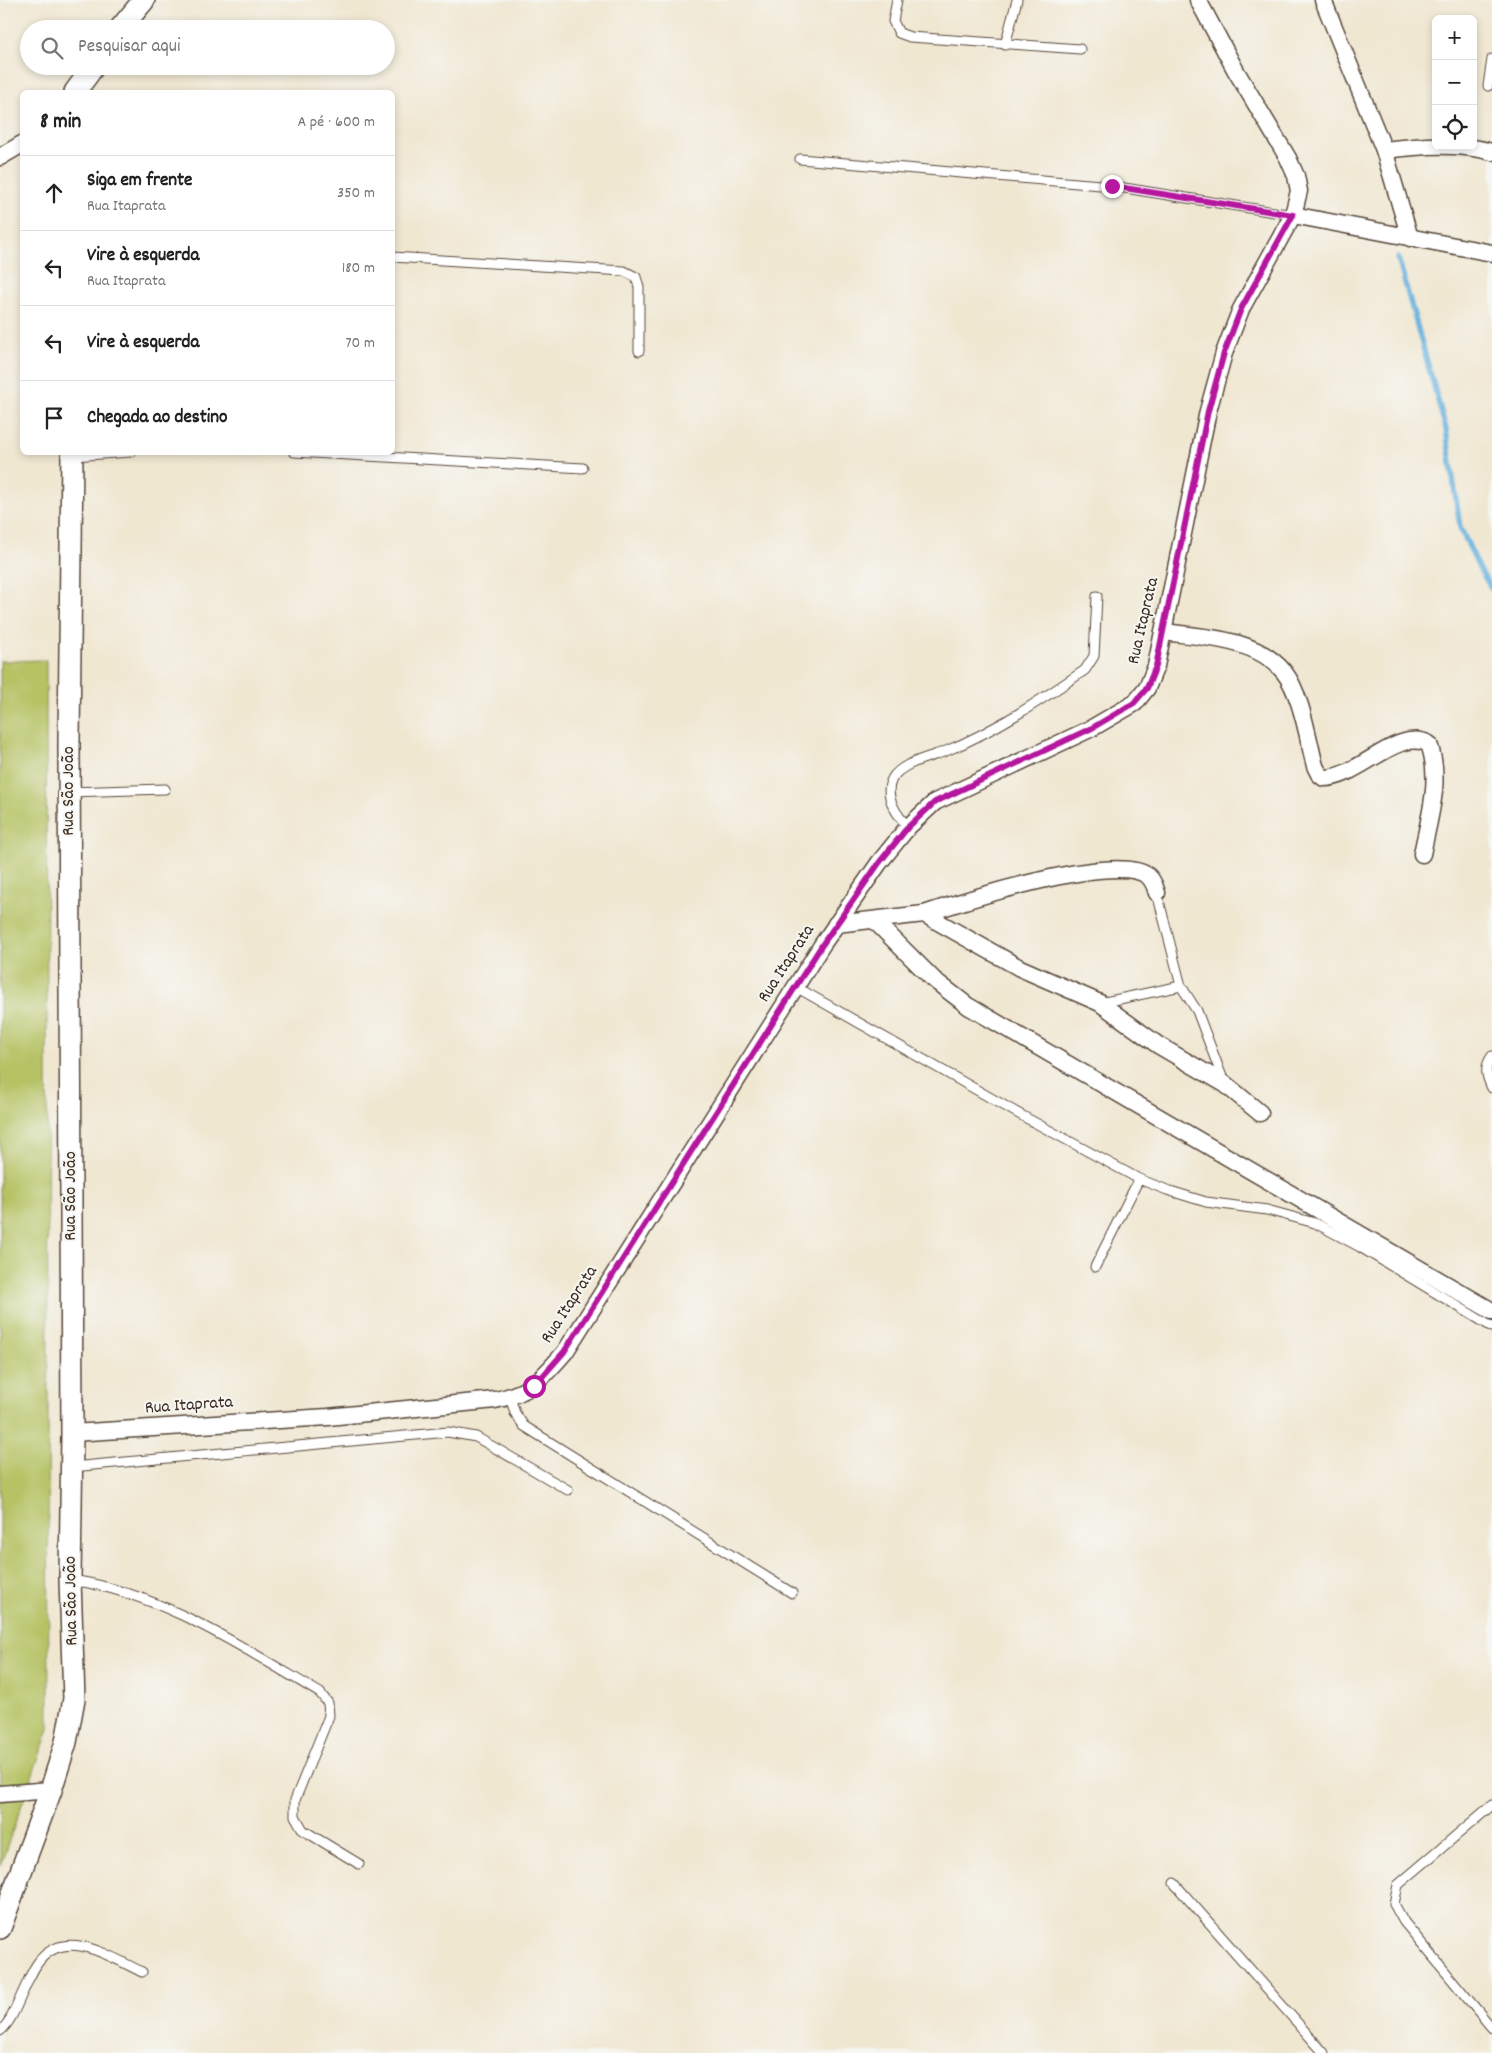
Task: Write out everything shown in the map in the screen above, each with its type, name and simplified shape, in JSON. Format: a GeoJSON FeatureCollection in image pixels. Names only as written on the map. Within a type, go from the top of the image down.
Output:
{"type":"FeatureCollection","features":[{"type":"Feature","properties":{"kind":"street"},"geometry":{"type":"LineString","coordinates":[[127,20],[144,0]]}},
{"type":"Feature","properties":{"kind":"street","name":"Rua Itaprata"},"geometry":{"type":"LineString","coordinates":[[72,1433],[328,1417],[510,1397],[534,1386],[564,1352],[836,924],[879,863],[908,827],[935,802],[1092,728],[1134,703],[1147,688],[1156,666],[1208,411],[1224,353],[1241,309],[1293,215],[1299,191],[1296,176],[1288,158],[1236,71],[1198,0]]}},
{"type":"Feature","properties":{"kind":"street"},"geometry":{"type":"LineString","coordinates":[[1323,0],[1384,150],[1410,238]]}},
{"type":"Feature","properties":{"kind":"street"},"geometry":{"type":"LineString","coordinates":[[76,90],[87,75]]}},
{"type":"Feature","properties":{"kind":"street"},"geometry":{"type":"LineString","coordinates":[[0,157],[20,145]]}},
{"type":"Feature","properties":{"kind":"street"},"geometry":{"type":"LineString","coordinates":[[1384,150],[1414,146],[1447,146],[1492,152]]}},
{"type":"Feature","properties":{"kind":"street"},"geometry":{"type":"LineString","coordinates":[[1293,215],[1492,253]]}},
{"type":"Feature","properties":{"kind":"street","name":"Rua São João"},"geometry":{"type":"LineString","coordinates":[[0,1928],[51,1790],[66,1742],[74,1699],[70,1580],[72,1433],[69,792],[72,455]]}},
{"type":"Feature","properties":{"kind":"street"},"geometry":{"type":"LineString","coordinates":[[1163,632],[1209,638],[1248,648],[1274,663],[1284,672],[1295,694],[1315,766],[1324,778],[1343,775],[1405,741],[1419,739],[1429,744],[1433,757],[1435,793],[1422,854]]}},
{"type":"Feature","properties":{"kind":"street"},"geometry":{"type":"LineString","coordinates":[[836,924],[924,914],[1015,886],[1096,870],[1124,871],[1147,875],[1153,881],[1157,893]]}},
{"type":"Feature","properties":{"kind":"street"},"geometry":{"type":"LineString","coordinates":[[924,914],[1020,968],[1100,1003],[1158,1045],[1225,1084],[1260,1113]]}},
{"type":"Feature","properties":{"kind":"street"},"geometry":{"type":"LineString","coordinates":[[874,921],[933,980],[968,1006],[1492,1310]]}},
{"type":"Feature","properties":{"kind":"street"},"geometry":{"type":"LineString","coordinates":[[0,1794],[51,1790]]}},
{"type":"Feature","properties":{"kind":"lane"},"geometry":{"type":"LineString","coordinates":[[897,0],[893,21],[899,32],[910,37],[1080,49]]}},
{"type":"Feature","properties":{"kind":"lane"},"geometry":{"type":"LineString","coordinates":[[1005,45],[1017,0]]}},
{"type":"Feature","properties":{"kind":"lane"},"geometry":{"type":"LineString","coordinates":[[1488,86],[1492,59]]}},
{"type":"Feature","properties":{"kind":"lane"},"geometry":{"type":"LineString","coordinates":[[800,159],[1112,186],[1293,215]]}},
{"type":"Feature","properties":{"kind":"lane"},"geometry":{"type":"LineString","coordinates":[[395,257],[624,271],[636,277],[639,288],[639,351]]}},
{"type":"Feature","properties":{"kind":"lane"},"geometry":{"type":"LineString","coordinates":[[348,455],[583,468]]}},
{"type":"Feature","properties":{"kind":"lane"},"geometry":{"type":"LineString","coordinates":[[908,827],[895,812],[890,794],[892,779],[902,769],[980,736],[1085,670],[1094,656],[1097,596]]}},
{"type":"Feature","properties":{"kind":"lane"},"geometry":{"type":"LineString","coordinates":[[69,792],[165,789]]}},
{"type":"Feature","properties":{"kind":"lane"},"geometry":{"type":"LineString","coordinates":[[1157,893],[1181,986],[1197,1011],[1225,1084]]}},
{"type":"Feature","properties":{"kind":"lane"},"geometry":{"type":"LineString","coordinates":[[1100,1003],[1181,986]]}},
{"type":"Feature","properties":{"kind":"lane"},"geometry":{"type":"LineString","coordinates":[[796,987],[968,1085],[1139,1179],[1206,1202],[1267,1210],[1315,1223],[1360,1246],[1492,1327]]}},
{"type":"Feature","properties":{"kind":"lane"},"geometry":{"type":"LineString","coordinates":[[1492,1056],[1487,1066],[1486,1076],[1492,1088]]}},
{"type":"Feature","properties":{"kind":"lane"},"geometry":{"type":"LineString","coordinates":[[1095,1267],[1139,1179]]}},
{"type":"Feature","properties":{"kind":"lane"},"geometry":{"type":"LineString","coordinates":[[510,1397],[515,1413],[524,1426],[792,1592]]}},
{"type":"Feature","properties":{"kind":"lane"},"geometry":{"type":"LineString","coordinates":[[72,1467],[448,1432],[476,1437],[568,1490]]}},
{"type":"Feature","properties":{"kind":"lane"},"geometry":{"type":"LineString","coordinates":[[70,1580],[98,1584],[191,1618],[320,1692],[328,1702],[330,1716],[295,1800],[295,1816],[303,1830],[359,1864]]}},
{"type":"Feature","properties":{"kind":"lane"},"geometry":{"type":"LineString","coordinates":[[1492,1804],[1398,1884],[1394,1904],[1404,1922],[1492,2028]]}},
{"type":"Feature","properties":{"kind":"lane"},"geometry":{"type":"LineString","coordinates":[[1174,1883],[1324,2053]]}},
{"type":"Feature","properties":{"kind":"lane"},"geometry":{"type":"LineString","coordinates":[[0,2031],[9,2020],[39,1960],[50,1951],[63,1945],[77,1944],[91,1948],[142,1972]]}},
{"type":"Feature","properties":{"kind":"green space"},"geometry":{"type":"Polygon","coordinates":[[[46,660],[49,1729],[0,1866],[0,661],[46,660]]]}},
{"type":"Feature","properties":{"kind":"waterway"},"geometry":{"type":"LineString","coordinates":[[1398,258],[1446,429],[1460,527],[1480,570],[1492,589]]}},
{"type":"Feature","properties":{"kind":"route"},"geometry":{"type":"LineString","coordinates":[[534,1386],[564,1352],[822,945],[879,863],[908,827],[935,802],[1092,728],[1134,703],[1147,688],[1156,666],[1208,411],[1224,353],[1241,309],[1293,215],[1278,211],[1112,186]]}}]}
